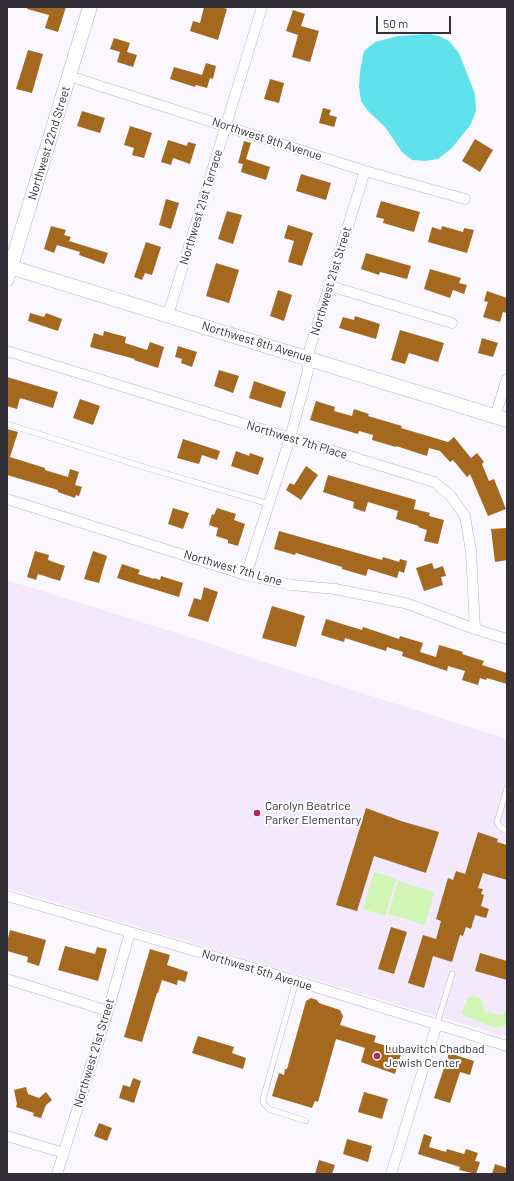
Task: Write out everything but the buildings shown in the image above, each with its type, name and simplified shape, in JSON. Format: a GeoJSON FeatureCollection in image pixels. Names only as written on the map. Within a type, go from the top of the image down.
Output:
{"type":"FeatureCollection","features":[{"type":"Feature","properties":{"kind":"street","name":"Northwest 22nd Street"},"geometry":{"type":"LineString","coordinates":[[8,271],[90,7]]}},
{"type":"Feature","properties":{"kind":"street","name":"Northwest 21st Terrace"},"geometry":{"type":"LineString","coordinates":[[168,315],[262,7]]}},
{"type":"Feature","properties":{"kind":"street","name":"Northwest 9th Avenue"},"geometry":{"type":"LineString","coordinates":[[69,76],[365,171],[465,199]]}},
{"type":"Feature","properties":{"kind":"street","name":"Northwest 21st Street"},"geometry":{"type":"LineString","coordinates":[[246,575],[290,438],[308,371],[307,358],[365,171]]}},
{"type":"Feature","properties":{"kind":"street","name":"Northwest 8th Avenue"},"geometry":{"type":"LineString","coordinates":[[8,271],[168,315],[501,418]]}},
{"type":"Feature","properties":{"kind":"street"},"geometry":{"type":"LineString","coordinates":[[330,286],[452,323]]}},
{"type":"Feature","properties":{"kind":"street","name":"Northwest 7th Place"},"geometry":{"type":"LineString","coordinates":[[7,351],[434,482],[450,495],[465,516],[471,551],[475,629]]}},
{"type":"Feature","properties":{"kind":"street"},"geometry":{"type":"LineString","coordinates":[[501,418],[507,379]]}},
{"type":"Feature","properties":{"kind":"street","name":"Northwest 7th Lane"},"geometry":{"type":"LineString","coordinates":[[7,499],[246,575],[292,585],[335,590],[405,603],[475,629],[507,639]]}},
{"type":"Feature","properties":{"kind":"street","name":"Northwest 5th Avenue"},"geometry":{"type":"LineString","coordinates":[[7,896],[296,981],[507,1046]]}},
{"type":"Feature","properties":{"kind":"street","name":"Northwest 21st Street"},"geometry":{"type":"LineString","coordinates":[[57,1174],[108,1011],[130,932]]}},
{"type":"Feature","properties":{"kind":"street"},"geometry":{"type":"LineString","coordinates":[[7,979],[108,1011]]}},
{"type":"Feature","properties":{"kind":"street"},"geometry":{"type":"LineString","coordinates":[[391,1174],[437,1024]]}},
{"type":"Feature","properties":{"kind":"street"},"geometry":{"type":"LineString","coordinates":[[7,1136],[64,1153]]}},
{"type":"Feature","properties":{"kind":"lane"},"geometry":{"type":"LineString","coordinates":[[7,424],[269,504]]}},
{"type":"Feature","properties":{"kind":"lane"},"geometry":{"type":"LineString","coordinates":[[507,788],[497,822],[500,827],[507,831]]}},
{"type":"Feature","properties":{"kind":"lane"},"geometry":{"type":"LineString","coordinates":[[437,1024],[452,974]]}},
{"type":"Feature","properties":{"kind":"lane"},"geometry":{"type":"LineString","coordinates":[[296,981],[263,1099],[264,1104],[269,1109],[306,1121]]}},
{"type":"Feature","properties":{"kind":"shaded area","name":"Carolyn Beatrice Parker Elementary"},"geometry":{"type":"Polygon","coordinates":[[[7,580],[507,739],[507,1037],[7,888],[7,580]]]}},
{"type":"Feature","properties":{"kind":"green space"},"geometry":{"type":"Polygon","coordinates":[[[374,872],[396,879],[385,916],[363,909],[374,872]]]}},
{"type":"Feature","properties":{"kind":"green space"},"geometry":{"type":"Polygon","coordinates":[[[398,881],[434,892],[425,925],[388,914],[398,881]]]}},
{"type":"Feature","properties":{"kind":"green space"},"geometry":{"type":"Polygon","coordinates":[[[468,997],[478,997],[482,1001],[485,1011],[500,1015],[503,1014],[507,1008],[507,1025],[495,1028],[462,1014],[468,997]]]}},
{"type":"Feature","properties":{"kind":"water"},"geometry":{"type":"Polygon","coordinates":[[[430,34],[439,36],[449,41],[459,53],[475,94],[476,111],[471,124],[452,148],[438,159],[425,161],[412,160],[402,152],[385,127],[368,111],[361,101],[359,87],[360,71],[364,51],[375,42],[398,36],[430,34]]]}},
{"type":"Feature","properties":{"kind":"place","name":"Carolyn Beatrice Parker Elementary"},"geometry":{"type":"Point","coordinates":[257,813]}},
{"type":"Feature","properties":{"kind":"place","name":"Lubavitch Chadbad Jewish Center"},"geometry":{"type":"Point","coordinates":[377,1056]}}]}
